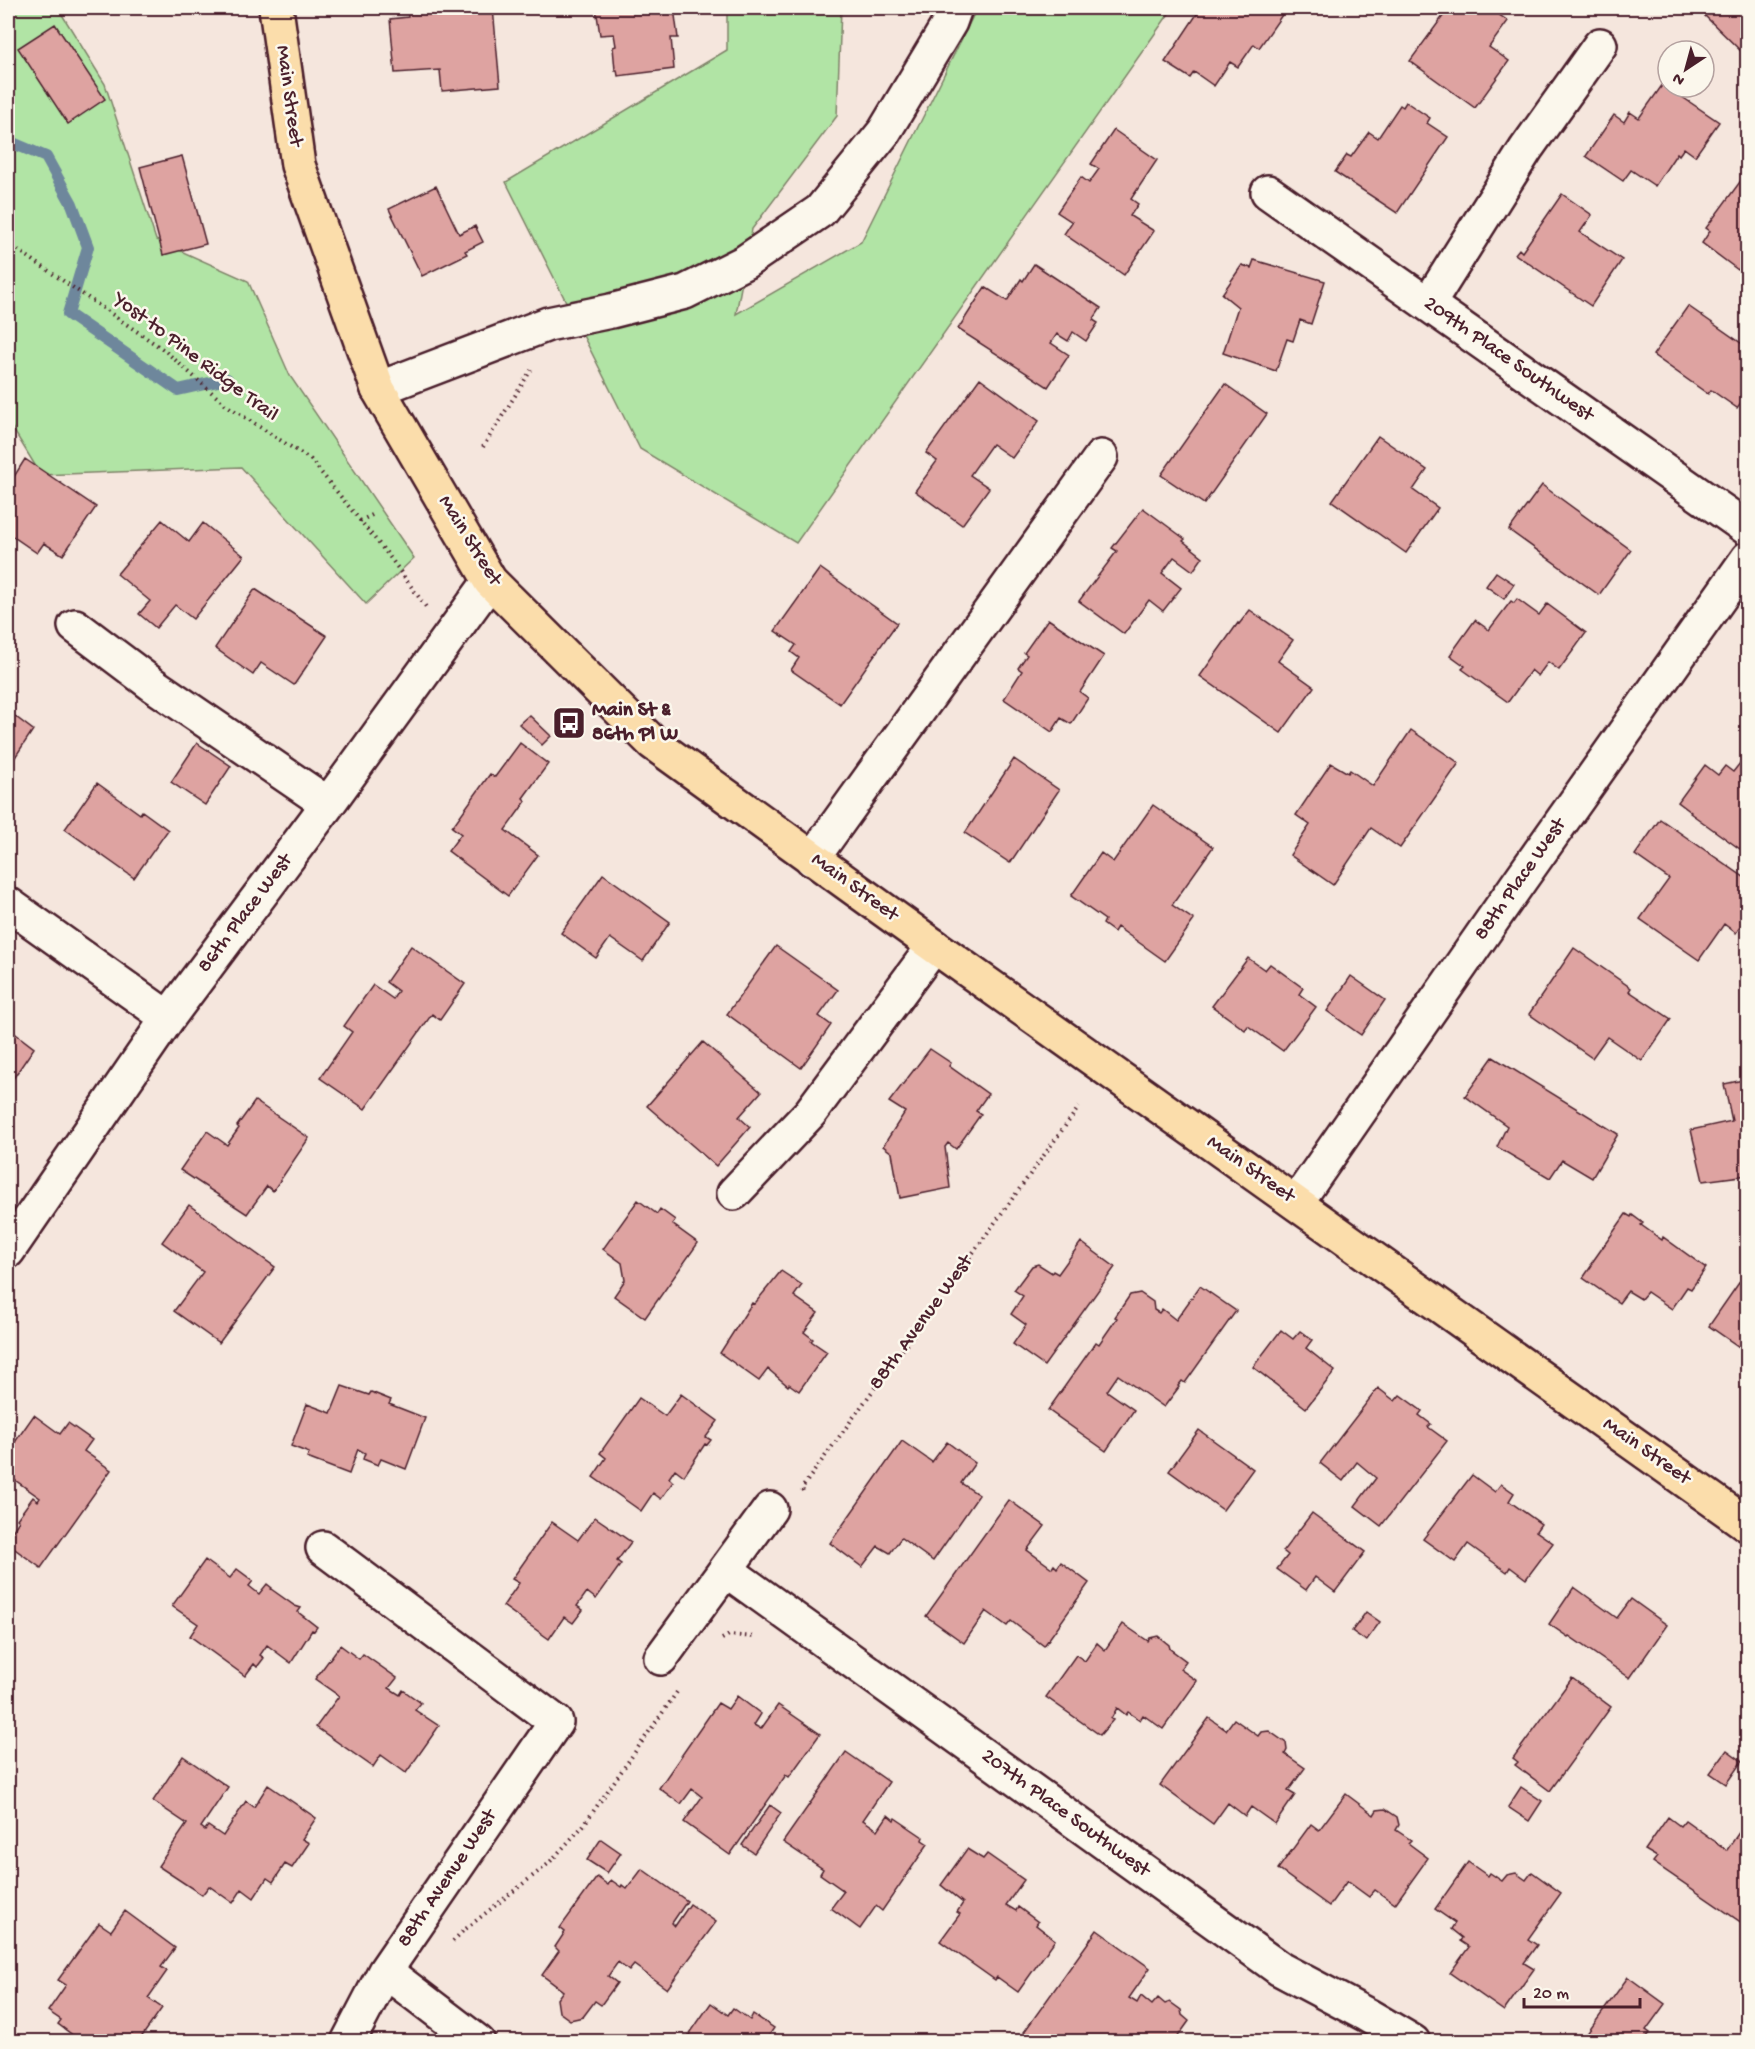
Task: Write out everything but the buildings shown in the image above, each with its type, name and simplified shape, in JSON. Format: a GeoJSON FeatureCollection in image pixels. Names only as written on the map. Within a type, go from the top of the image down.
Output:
{"type":"FeatureCollection","features":[{"type":"Feature","properties":{"kind":"main road","name":"Main Street"},"geometry":{"type":"LineString","coordinates":[[276,8],[298,165],[378,389],[490,581],[653,743],[934,946],[1748,1524]]}},
{"type":"Feature","properties":{"kind":"street"},"geometry":{"type":"LineString","coordinates":[[378,389],[548,324],[685,292],[745,262],[820,211],[884,132],[950,22],[955,8]]}},
{"type":"Feature","properties":{"kind":"street"},"geometry":{"type":"LineString","coordinates":[[1429,303],[1526,149],[1600,45]]}},
{"type":"Feature","properties":{"kind":"street","name":"209th Place Southwest"},"geometry":{"type":"LineString","coordinates":[[1268,192],[1748,529]]}},
{"type":"Feature","properties":{"kind":"street"},"geometry":{"type":"LineString","coordinates":[[813,858],[1101,457]]}},
{"type":"Feature","properties":{"kind":"street","name":"88th Place West"},"geometry":{"type":"LineString","coordinates":[[1296,1203],[1748,558]]}},
{"type":"Feature","properties":{"kind":"street","name":"86th Place West"},"geometry":{"type":"LineString","coordinates":[[8,1251],[168,1018],[328,804],[490,581]]}},
{"type":"Feature","properties":{"kind":"street"},"geometry":{"type":"LineString","coordinates":[[75,626],[152,684],[328,804]]}},
{"type":"Feature","properties":{"kind":"street"},"geometry":{"type":"LineString","coordinates":[[8,904],[168,1018]]}},
{"type":"Feature","properties":{"kind":"street"},"geometry":{"type":"LineString","coordinates":[[734,1193],[810,1113],[934,946]]}},
{"type":"Feature","properties":{"kind":"street"},"geometry":{"type":"LineString","coordinates":[[662,1658],[770,1509]]}},
{"type":"Feature","properties":{"kind":"street","name":"88th Avenue West"},"geometry":{"type":"LineString","coordinates":[[323,1548],[556,1722],[386,1971],[348,2042]]}},
{"type":"Feature","properties":{"kind":"street","name":"207th Place Southwest"},"geometry":{"type":"LineString","coordinates":[[726,1570],[1280,1969],[1413,2042]]}},
{"type":"Feature","properties":{"kind":"street"},"geometry":{"type":"LineString","coordinates":[[386,1971],[478,2042]]}},
{"type":"Feature","properties":{"kind":"path","name":"Yost to Pine Ridge Trail"},"geometry":{"type":"LineString","coordinates":[[8,243],[164,350],[226,405],[311,460],[418,596]]}},
{"type":"Feature","properties":{"kind":"path"},"geometry":{"type":"LineString","coordinates":[[483,447],[532,368],[548,324]]}},
{"type":"Feature","properties":{"kind":"path"},"geometry":{"type":"LineString","coordinates":[[360,521],[374,514]]}},
{"type":"Feature","properties":{"kind":"path","name":"88th Avenue West"},"geometry":{"type":"LineString","coordinates":[[803,1497],[802,1488],[1078,1107]]}},
{"type":"Feature","properties":{"kind":"path"},"geometry":{"type":"LineString","coordinates":[[719,1640],[729,1635],[761,1638]]}},
{"type":"Feature","properties":{"kind":"path"},"geometry":{"type":"LineString","coordinates":[[448,1946],[463,1931],[548,1864],[583,1826],[682,1684]]}},
{"type":"Feature","properties":{"kind":"green space"},"geometry":{"type":"Polygon","coordinates":[[[8,8],[58,8],[105,84],[156,240],[248,281],[290,376],[414,558],[366,604],[241,467],[41,475],[8,421],[8,8]]]}},
{"type":"Feature","properties":{"kind":"green space"},"geometry":{"type":"Polygon","coordinates":[[[727,8],[841,8],[837,116],[752,229],[736,314],[861,242],[977,8],[1173,8],[796,543],[640,449],[506,182],[727,50],[727,8]]]}},
{"type":"Feature","properties":{"kind":"waterway"},"geometry":{"type":"LineString","coordinates":[[8,141],[46,157],[72,204],[88,247],[68,314],[178,390],[227,379]]}},
{"type":"Feature","properties":{"kind":"place","name":"Main St & 86th Pl W"},"geometry":{"type":"Point","coordinates":[569,723]}}]}
